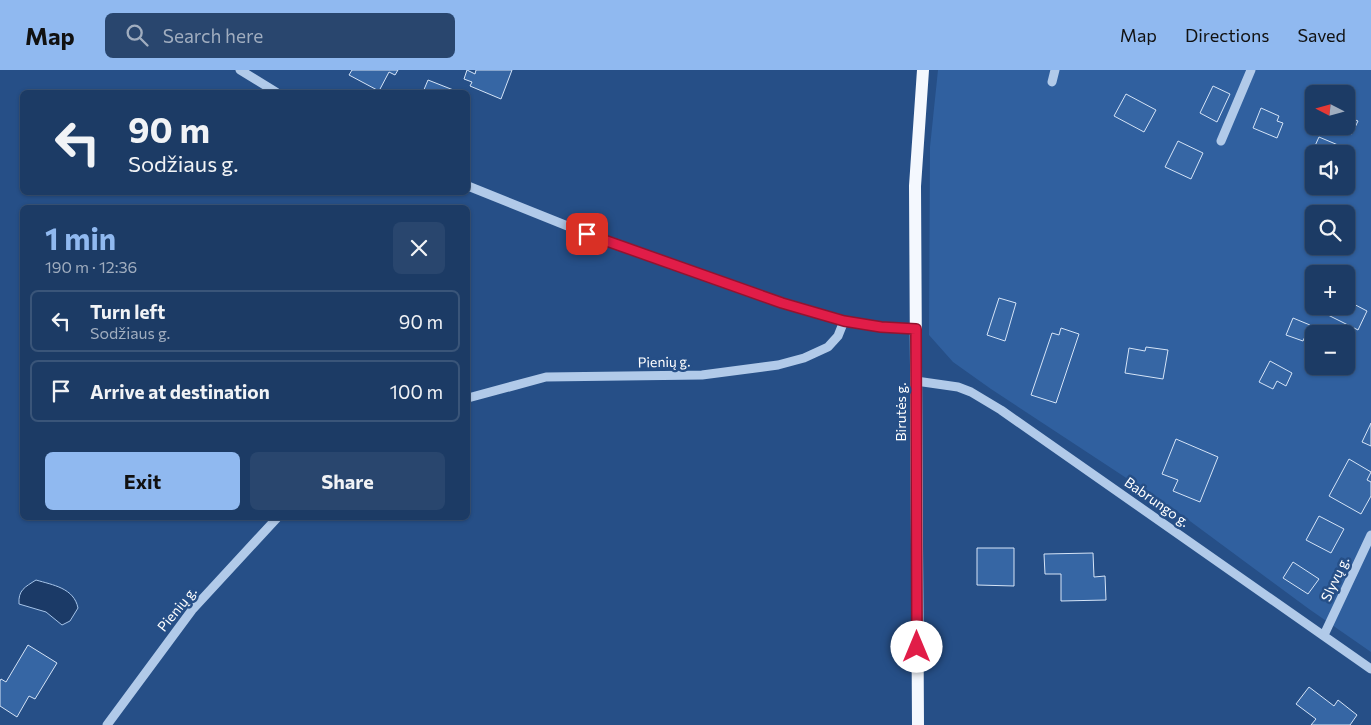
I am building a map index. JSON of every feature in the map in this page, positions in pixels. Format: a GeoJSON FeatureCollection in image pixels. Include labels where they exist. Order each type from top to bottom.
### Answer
{"type":"FeatureCollection","features":[{"type":"Feature","properties":{"kind":"main road","name":"Birutės g."},"geometry":{"type":"LineString","coordinates":[[918,725],[915,186],[923,70]]}},
{"type":"Feature","properties":{"kind":"street"},"geometry":{"type":"LineString","coordinates":[[240,70],[273,90]]}},
{"type":"Feature","properties":{"kind":"street"},"geometry":{"type":"LineString","coordinates":[[1052,82],[1055,70]]}},
{"type":"Feature","properties":{"kind":"street"},"geometry":{"type":"LineString","coordinates":[[1221,141],[1251,70]]}},
{"type":"Feature","properties":{"kind":"street"},"geometry":{"type":"LineString","coordinates":[[470,187],[579,231],[782,303],[844,321],[881,327],[916,329]]}},
{"type":"Feature","properties":{"kind":"street","name":"Pienių g."},"geometry":{"type":"LineString","coordinates":[[470,397],[546,377],[702,375],[778,365],[804,358],[828,347],[838,336],[844,321]]}},
{"type":"Feature","properties":{"kind":"street","name":"Babrungo g."},"geometry":{"type":"LineString","coordinates":[[916,381],[958,387],[971,392],[1001,410],[1371,669]]}},
{"type":"Feature","properties":{"kind":"street","name":"Pienių g."},"geometry":{"type":"LineString","coordinates":[[106,725],[192,610],[275,520]]}},
{"type":"Feature","properties":{"kind":"street","name":"Slyvų g."},"geometry":{"type":"LineString","coordinates":[[1324,635],[1371,535]]}},
{"type":"Feature","properties":{"kind":"shaded area"},"geometry":{"type":"Polygon","coordinates":[[[938,70],[1371,70],[1371,652],[1309,609],[1175,510],[953,362],[929,335],[930,147],[938,70]]]}},
{"type":"Feature","properties":{"kind":"shaded area"},"geometry":{"type":"Polygon","coordinates":[[[36,580],[62,588],[72,596],[78,608],[70,621],[62,625],[46,612],[19,604],[21,592],[36,580]]]}},
{"type":"Feature","properties":{"kind":"building"},"geometry":{"type":"Polygon","coordinates":[[[352,70],[398,70],[395,75],[389,72],[380,90],[349,75],[352,70]]]}},
{"type":"Feature","properties":{"kind":"building"},"geometry":{"type":"Polygon","coordinates":[[[467,70],[475,74],[476,70],[512,70],[501,99],[470,86],[472,82],[464,79],[467,70]]]}},
{"type":"Feature","properties":{"kind":"building"},"geometry":{"type":"Polygon","coordinates":[[[428,80],[453,90],[424,90],[428,80]]]}},
{"type":"Feature","properties":{"kind":"building"},"geometry":{"type":"Polygon","coordinates":[[[1213,86],[1230,94],[1217,122],[1200,113],[1213,86]]]}},
{"type":"Feature","properties":{"kind":"building"},"geometry":{"type":"Polygon","coordinates":[[[1126,94],[1156,110],[1144,132],[1114,116],[1126,94]]]}},
{"type":"Feature","properties":{"kind":"building"},"geometry":{"type":"Polygon","coordinates":[[[1261,108],[1279,116],[1277,121],[1283,123],[1277,138],[1253,128],[1261,108]]]}},
{"type":"Feature","properties":{"kind":"building"},"geometry":{"type":"Polygon","coordinates":[[[1319,137],[1338,145],[1315,145],[1319,137]]]}},
{"type":"Feature","properties":{"kind":"building"},"geometry":{"type":"Polygon","coordinates":[[[1178,141],[1203,153],[1191,179],[1165,167],[1178,141]]]}},
{"type":"Feature","properties":{"kind":"building"},"geometry":{"type":"Polygon","coordinates":[[[999,298],[1016,303],[1005,341],[987,335],[999,298]]]}},
{"type":"Feature","properties":{"kind":"building"},"geometry":{"type":"Polygon","coordinates":[[[1355,305],[1367,311],[1358,330],[1355,328],[1355,325],[1348,325],[1328,315],[1355,315],[1355,305]]]}},
{"type":"Feature","properties":{"kind":"building"},"geometry":{"type":"Polygon","coordinates":[[[1293,318],[1310,325],[1305,325],[1303,341],[1286,335],[1293,318]]]}},
{"type":"Feature","properties":{"kind":"building"},"geometry":{"type":"Polygon","coordinates":[[[1061,328],[1079,334],[1056,403],[1031,395],[1052,333],[1059,335],[1061,328]]]}},
{"type":"Feature","properties":{"kind":"building"},"geometry":{"type":"Polygon","coordinates":[[[1146,347],[1168,350],[1163,379],[1125,373],[1129,348],[1145,351],[1146,347]]]}},
{"type":"Feature","properties":{"kind":"building"},"geometry":{"type":"Polygon","coordinates":[[[1270,361],[1292,373],[1286,386],[1277,381],[1273,389],[1259,382],[1270,361]]]}},
{"type":"Feature","properties":{"kind":"building"},"geometry":{"type":"Polygon","coordinates":[[[1371,423],[1371,446],[1362,442],[1371,423]]]}},
{"type":"Feature","properties":{"kind":"building"},"geometry":{"type":"Polygon","coordinates":[[[1176,439],[1218,457],[1200,502],[1173,491],[1178,480],[1162,474],[1176,439]]]}},
{"type":"Feature","properties":{"kind":"building"},"geometry":{"type":"Polygon","coordinates":[[[1349,459],[1371,472],[1367,480],[1371,482],[1371,496],[1361,514],[1329,496],[1349,459]]]}},
{"type":"Feature","properties":{"kind":"building"},"geometry":{"type":"Polygon","coordinates":[[[1319,516],[1344,529],[1331,553],[1306,540],[1319,516]]]}},
{"type":"Feature","properties":{"kind":"building"},"geometry":{"type":"Polygon","coordinates":[[[977,548],[1014,548],[1014,586],[977,585],[977,548]]]}},
{"type":"Feature","properties":{"kind":"building"},"geometry":{"type":"Polygon","coordinates":[[[1093,553],[1094,577],[1105,576],[1106,600],[1061,601],[1061,574],[1045,574],[1044,554],[1093,553]]]}},
{"type":"Feature","properties":{"kind":"building"},"geometry":{"type":"Polygon","coordinates":[[[1293,562],[1319,579],[1308,594],[1283,578],[1293,562]]]}},
{"type":"Feature","properties":{"kind":"building"},"geometry":{"type":"Polygon","coordinates":[[[28,645],[57,663],[35,699],[29,696],[17,717],[0,706],[0,681],[1,679],[6,682],[28,645]]]}},
{"type":"Feature","properties":{"kind":"building"},"geometry":{"type":"Polygon","coordinates":[[[1309,687],[1334,706],[1338,700],[1357,715],[1350,725],[1311,725],[1316,719],[1296,704],[1309,687]]]}},
{"type":"Feature","properties":{"kind":"route"},"geometry":{"type":"LineString","coordinates":[[587,234],[782,303],[844,321],[881,327],[916,329],[917,647]]}}]}
